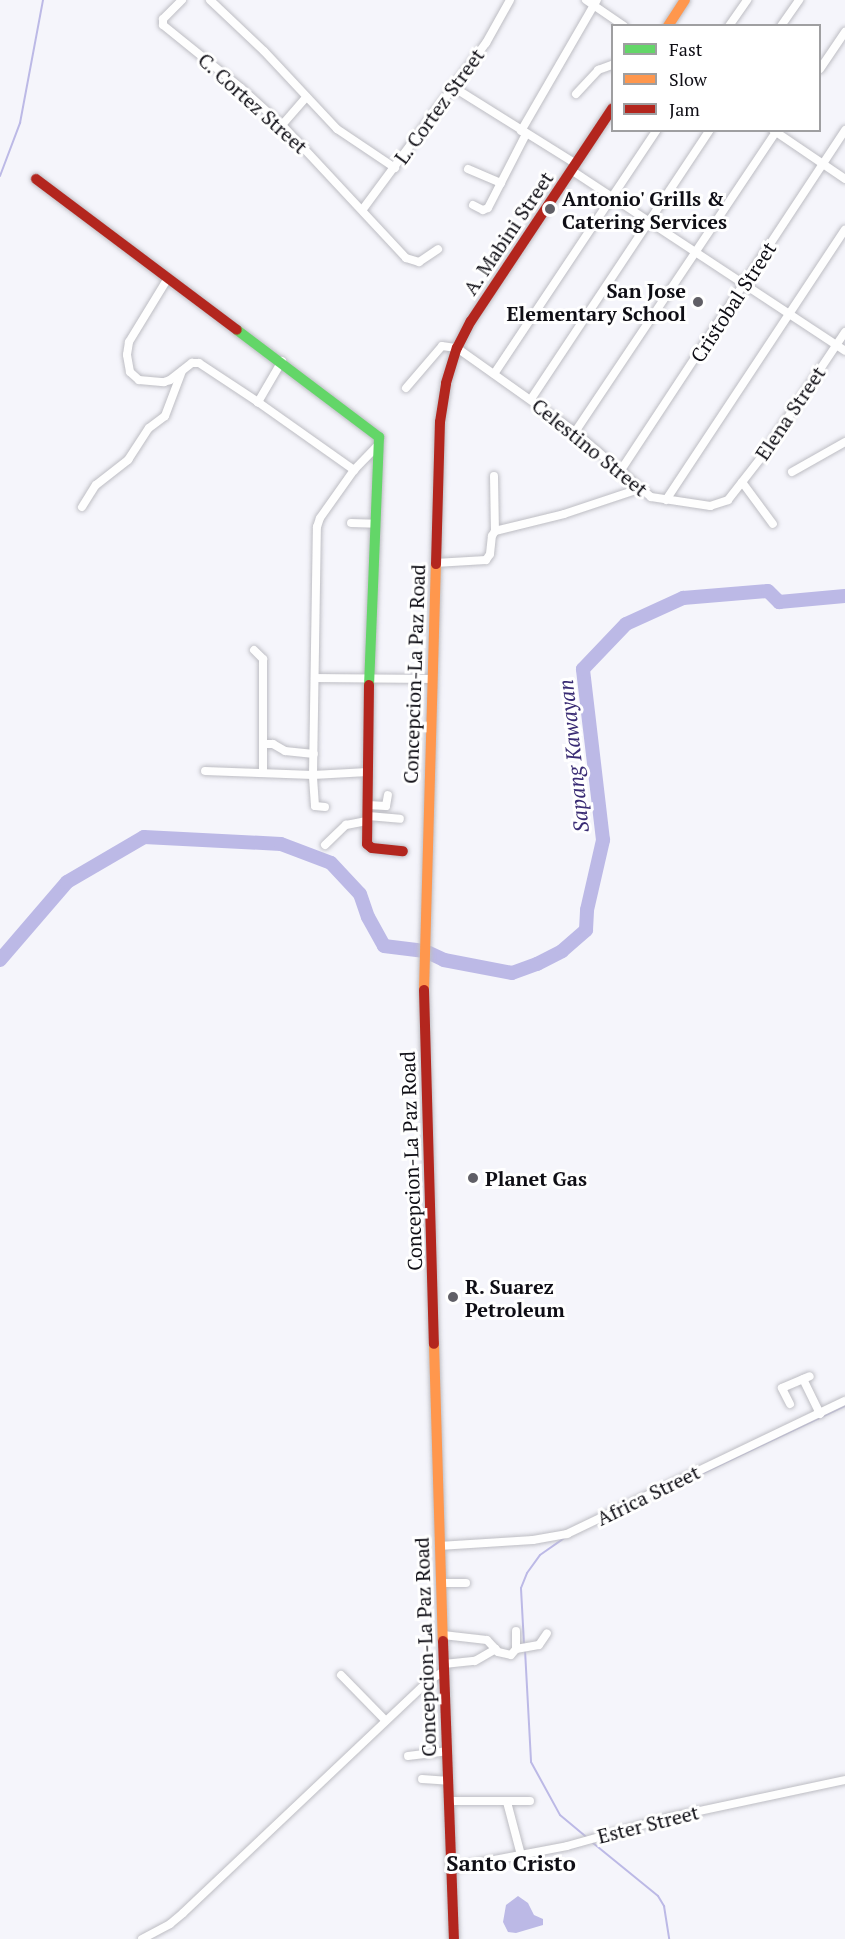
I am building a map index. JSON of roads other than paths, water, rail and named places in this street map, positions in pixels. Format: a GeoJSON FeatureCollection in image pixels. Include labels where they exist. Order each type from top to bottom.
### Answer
{"type":"FeatureCollection","features":[{"type":"Feature","properties":{"kind":"main road"},"geometry":{"type":"LineString","coordinates":[[669,24],[685,0]]}},
{"type":"Feature","properties":{"kind":"main road","name":"A. Mabini Street"},"geometry":{"type":"LineString","coordinates":[[446,383],[457,348],[471,321],[611,111]]}},
{"type":"Feature","properties":{"kind":"main road"},"geometry":{"type":"LineString","coordinates":[[36,179],[378,435],[369,678],[369,847],[403,851]]}},
{"type":"Feature","properties":{"kind":"main road","name":"Concepcion-La Paz Road"},"geometry":{"type":"LineString","coordinates":[[446,383],[440,422],[424,970],[440,1546],[454,1939]]}},
{"type":"Feature","properties":{"kind":"street","name":"C. Cortez Street"},"geometry":{"type":"LineString","coordinates":[[182,0],[164,19],[163,25],[242,88],[282,125],[413,262],[419,262],[438,249]]}},
{"type":"Feature","properties":{"kind":"street"},"geometry":{"type":"LineString","coordinates":[[210,0],[264,51],[337,129],[395,168]]}},
{"type":"Feature","properties":{"kind":"street","name":"L. Cortez Street"},"geometry":{"type":"LineString","coordinates":[[363,209],[486,43],[510,0]]}},
{"type":"Feature","properties":{"kind":"street"},"geometry":{"type":"LineString","coordinates":[[586,0],[596,3],[622,24]]}},
{"type":"Feature","properties":{"kind":"street"},"geometry":{"type":"LineString","coordinates":[[730,24],[747,0]]}},
{"type":"Feature","properties":{"kind":"street"},"geometry":{"type":"LineString","coordinates":[[782,24],[799,0]]}},
{"type":"Feature","properties":{"kind":"street"},"geometry":{"type":"LineString","coordinates":[[473,205],[486,210],[501,183],[523,133],[596,3]]}},
{"type":"Feature","properties":{"kind":"street"},"geometry":{"type":"LineString","coordinates":[[821,66],[845,32]]}},
{"type":"Feature","properties":{"kind":"street"},"geometry":{"type":"LineString","coordinates":[[576,94],[598,70],[611,65]]}},
{"type":"Feature","properties":{"kind":"street"},"geometry":{"type":"LineString","coordinates":[[453,87],[574,167],[744,286],[845,351]]}},
{"type":"Feature","properties":{"kind":"street"},"geometry":{"type":"LineString","coordinates":[[282,125],[306,97]]}},
{"type":"Feature","properties":{"kind":"street","name":"Cristobal Street"},"geometry":{"type":"LineString","coordinates":[[619,472],[845,130]]}},
{"type":"Feature","properties":{"kind":"street"},"geometry":{"type":"LineString","coordinates":[[494,374],[656,132]]}},
{"type":"Feature","properties":{"kind":"street"},"geometry":{"type":"LineString","coordinates":[[531,399],[651,222],[709,132]]}},
{"type":"Feature","properties":{"kind":"street"},"geometry":{"type":"LineString","coordinates":[[575,432],[697,253],[774,132]]}},
{"type":"Feature","properties":{"kind":"street"},"geometry":{"type":"LineString","coordinates":[[776,132],[845,179]]}},
{"type":"Feature","properties":{"kind":"street"},"geometry":{"type":"LineString","coordinates":[[468,169],[501,183]]}},
{"type":"Feature","properties":{"kind":"street"},"geometry":{"type":"LineString","coordinates":[[666,500],[845,230]]}},
{"type":"Feature","properties":{"kind":"street"},"geometry":{"type":"LineString","coordinates":[[168,278],[129,342],[127,355],[130,372],[139,380],[164,382],[192,363],[199,363],[354,470]]}},
{"type":"Feature","properties":{"kind":"street","name":"Elena Street"},"geometry":{"type":"LineString","coordinates":[[734,492],[845,332]]}},
{"type":"Feature","properties":{"kind":"street"},"geometry":{"type":"LineString","coordinates":[[406,388],[442,346],[457,348]]}},
{"type":"Feature","properties":{"kind":"street","name":"Celestino Street"},"geometry":{"type":"LineString","coordinates":[[457,348],[575,432],[651,497],[710,506],[728,500],[734,492]]}},
{"type":"Feature","properties":{"kind":"street"},"geometry":{"type":"LineString","coordinates":[[258,402],[282,361]]}},
{"type":"Feature","properties":{"kind":"street"},"geometry":{"type":"LineString","coordinates":[[82,507],[96,485],[128,460],[149,428],[165,416],[182,371]]}},
{"type":"Feature","properties":{"kind":"street"},"geometry":{"type":"LineString","coordinates":[[792,472],[845,442]]}},
{"type":"Feature","properties":{"kind":"street"},"geometry":{"type":"LineString","coordinates":[[325,807],[315,806],[313,775],[317,527],[320,518],[354,470],[379,444]]}},
{"type":"Feature","properties":{"kind":"street"},"geometry":{"type":"LineString","coordinates":[[435,563],[486,560],[490,554],[492,536],[495,531],[494,476]]}},
{"type":"Feature","properties":{"kind":"street"},"geometry":{"type":"LineString","coordinates":[[742,482],[773,524]]}},
{"type":"Feature","properties":{"kind":"street"},"geometry":{"type":"LineString","coordinates":[[495,531],[564,514],[639,489]]}},
{"type":"Feature","properties":{"kind":"street"},"geometry":{"type":"LineString","coordinates":[[351,523],[376,524]]}},
{"type":"Feature","properties":{"kind":"street"},"geometry":{"type":"LineString","coordinates":[[254,650],[263,659],[263,773]]}},
{"type":"Feature","properties":{"kind":"street"},"geometry":{"type":"LineString","coordinates":[[315,678],[431,679]]}},
{"type":"Feature","properties":{"kind":"street"},"geometry":{"type":"LineString","coordinates":[[263,744],[273,744],[285,751],[314,753]]}},
{"type":"Feature","properties":{"kind":"street"},"geometry":{"type":"LineString","coordinates":[[205,771],[313,775],[368,772]]}},
{"type":"Feature","properties":{"kind":"street"},"geometry":{"type":"LineString","coordinates":[[325,845],[346,825],[386,806],[388,795]]}},
{"type":"Feature","properties":{"kind":"street"},"geometry":{"type":"LineString","coordinates":[[368,814],[400,819]]}},
{"type":"Feature","properties":{"kind":"street"},"geometry":{"type":"LineString","coordinates":[[790,1404],[782,1388],[807,1378],[820,1414]]}},
{"type":"Feature","properties":{"kind":"street","name":"Africa Street"},"geometry":{"type":"LineString","coordinates":[[440,1546],[533,1540],[567,1534],[845,1401]]}},
{"type":"Feature","properties":{"kind":"street"},"geometry":{"type":"LineString","coordinates":[[442,1583],[466,1583]]}},
{"type":"Feature","properties":{"kind":"street"},"geometry":{"type":"LineString","coordinates":[[516,1631],[522,1649]]}},
{"type":"Feature","properties":{"kind":"street"},"geometry":{"type":"LineString","coordinates":[[443,1635],[487,1640],[495,1649],[511,1655],[522,1649],[539,1645],[547,1633]]}},
{"type":"Feature","properties":{"kind":"street"},"geometry":{"type":"LineString","coordinates":[[142,1939],[170,1924],[183,1913],[444,1668],[475,1661],[495,1649]]}},
{"type":"Feature","properties":{"kind":"street"},"geometry":{"type":"LineString","coordinates":[[341,1675],[386,1721]]}},
{"type":"Feature","properties":{"kind":"street"},"geometry":{"type":"LineString","coordinates":[[408,1756],[447,1751]]}},
{"type":"Feature","properties":{"kind":"street"},"geometry":{"type":"LineString","coordinates":[[422,1779],[449,1781]]}},
{"type":"Feature","properties":{"kind":"street","name":"Ester Street"},"geometry":{"type":"LineString","coordinates":[[452,1868],[521,1855],[671,1817],[845,1780]]}},
{"type":"Feature","properties":{"kind":"street"},"geometry":{"type":"LineString","coordinates":[[450,1801],[530,1801]]}},
{"type":"Feature","properties":{"kind":"street"},"geometry":{"type":"LineString","coordinates":[[507,1802],[521,1855]]}},
{"type":"Feature","properties":{"kind":"water"},"geometry":{"type":"Polygon","coordinates":[[[518,1896],[528,1903],[534,1915],[543,1919],[543,1925],[516,1933],[508,1932],[503,1922],[506,1905],[518,1896]]]}},
{"type":"Feature","properties":{"kind":"waterway"},"geometry":{"type":"LineString","coordinates":[[0,176],[20,123],[43,0]]}},
{"type":"Feature","properties":{"kind":"waterway","name":"Sapang Kawayan"},"geometry":{"type":"LineString","coordinates":[[0,960],[67,882],[144,837],[281,844],[331,863],[360,894],[368,917],[384,946],[425,951],[444,960],[512,973],[537,964],[562,951],[586,930],[587,910],[603,840],[583,669],[626,624],[683,598],[768,591],[779,602],[845,596]]}},
{"type":"Feature","properties":{"kind":"waterway"},"geometry":{"type":"LineString","coordinates":[[615,1515],[845,1406]]}},
{"type":"Feature","properties":{"kind":"waterway"},"geometry":{"type":"LineString","coordinates":[[524,1644],[521,1588],[527,1573],[540,1555],[564,1538]]}},
{"type":"Feature","properties":{"kind":"waterway"},"geometry":{"type":"LineString","coordinates":[[525,1650],[531,1762],[560,1815],[586,1837]]}},
{"type":"Feature","properties":{"kind":"waterway"},"geometry":{"type":"LineString","coordinates":[[593,1843],[658,1896],[664,1906],[669,1939]]}},
{"type":"Feature","properties":{"kind":"place","name":"Antonio' Grills & Catering Services"},"geometry":{"type":"Point","coordinates":[550,209]}},
{"type":"Feature","properties":{"kind":"place","name":"San Jose Elementary School"},"geometry":{"type":"Point","coordinates":[698,302]}},
{"type":"Feature","properties":{"kind":"place","name":"Planet Gas"},"geometry":{"type":"Point","coordinates":[473,1178]}},
{"type":"Feature","properties":{"kind":"place","name":"R. Suarez Petroleum"},"geometry":{"type":"Point","coordinates":[453,1297]}},
{"type":"Feature","properties":{"kind":"district","name":"Santo Cristo"},"geometry":{"type":"Point","coordinates":[511,1863]}}]}
